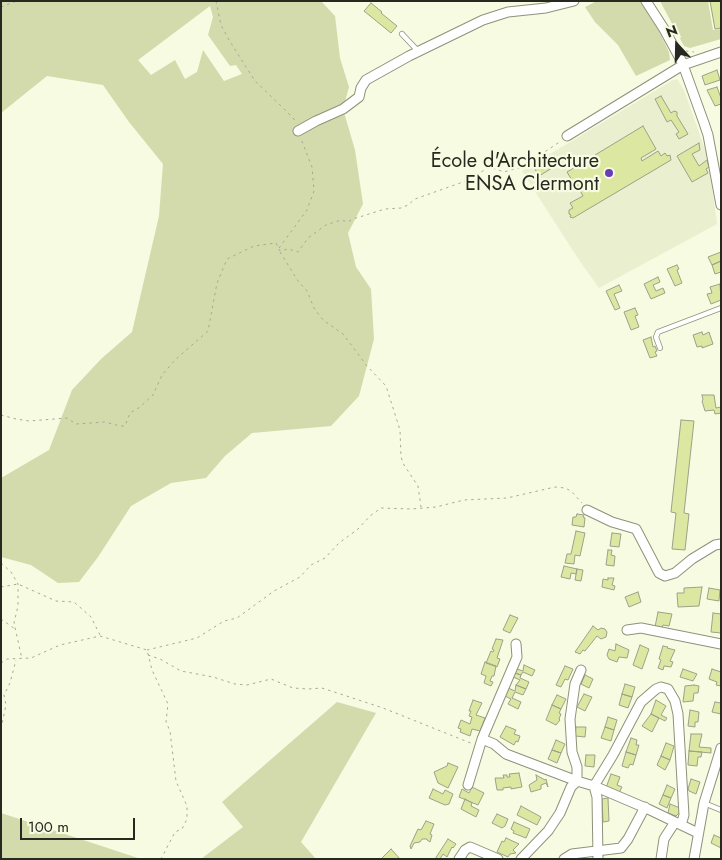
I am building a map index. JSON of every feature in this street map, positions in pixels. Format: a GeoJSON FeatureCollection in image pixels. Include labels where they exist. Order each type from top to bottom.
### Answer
{"type":"FeatureCollection","features":[{"type":"Feature","properties":{"kind":"street"},"geometry":{"type":"LineString","coordinates":[[298,131],[343,109],[359,97],[361,88],[366,80],[419,51],[483,20],[508,12],[546,8],[574,1]]}},
{"type":"Feature","properties":{"kind":"street"},"geometry":{"type":"LineString","coordinates":[[646,1],[664,28],[683,65],[708,135],[718,171],[721,205]]}},
{"type":"Feature","properties":{"kind":"street"},"geometry":{"type":"LineString","coordinates":[[567,136],[683,65],[721,52]]}},
{"type":"Feature","properties":{"kind":"street"},"geometry":{"type":"LineString","coordinates":[[587,510],[612,522],[636,530],[659,573],[665,576],[675,573],[692,559],[715,545],[721,544]]}},
{"type":"Feature","properties":{"kind":"street"},"geometry":{"type":"LineString","coordinates":[[628,630],[641,628],[721,644]]}},
{"type":"Feature","properties":{"kind":"street"},"geometry":{"type":"LineString","coordinates":[[468,785],[481,743],[517,657],[516,644]]}},
{"type":"Feature","properties":{"kind":"street"},"geometry":{"type":"LineString","coordinates":[[521,859],[548,831],[560,814],[571,788],[577,782],[572,752],[570,719],[575,684],[581,670]]}},
{"type":"Feature","properties":{"kind":"street"},"geometry":{"type":"LineString","coordinates":[[598,854],[597,797],[594,786],[642,702],[656,689],[661,687],[668,689],[675,701],[684,814],[678,824],[664,839],[661,859]]}},
{"type":"Feature","properties":{"kind":"street"},"geometry":{"type":"LineString","coordinates":[[481,743],[494,744],[506,754],[577,782],[594,786],[645,807],[698,833]]}},
{"type":"Feature","properties":{"kind":"street"},"geometry":{"type":"LineString","coordinates":[[694,859],[704,803],[721,748]]}},
{"type":"Feature","properties":{"kind":"street"},"geometry":{"type":"LineString","coordinates":[[564,859],[572,854],[598,854],[624,845],[645,807]]}},
{"type":"Feature","properties":{"kind":"street"},"geometry":{"type":"LineString","coordinates":[[459,859],[464,850],[470,847],[496,858]]}},
{"type":"Feature","properties":{"kind":"lane"},"geometry":{"type":"LineString","coordinates":[[402,34],[419,51]]}},
{"type":"Feature","properties":{"kind":"lane"},"geometry":{"type":"LineString","coordinates":[[660,348],[656,337],[658,332],[721,308]]}},
{"type":"Feature","properties":{"kind":"lane"},"geometry":{"type":"LineString","coordinates":[[704,803],[721,810]]}},
{"type":"Feature","properties":{"kind":"path"},"geometry":{"type":"LineString","coordinates":[[1,7],[18,1]]}},
{"type":"Feature","properties":{"kind":"path"},"geometry":{"type":"LineString","coordinates":[[216,1],[221,25],[255,81],[294,119],[312,167],[314,191],[307,210],[279,248],[280,251]]}},
{"type":"Feature","properties":{"kind":"path"},"geometry":{"type":"LineString","coordinates":[[686,51],[690,53],[696,51]]}},
{"type":"Feature","properties":{"kind":"path"},"geometry":{"type":"LineString","coordinates":[[280,251],[288,249],[298,252],[308,238],[326,225],[340,220],[348,222],[385,209],[401,208],[415,199],[463,182],[490,167],[504,172],[522,167],[567,136]]}},
{"type":"Feature","properties":{"kind":"path"},"geometry":{"type":"LineString","coordinates":[[1,415],[16,420],[29,421],[67,418],[76,424],[105,422],[125,426],[130,413],[153,395],[162,375],[176,358],[208,332],[217,283],[226,259],[254,246],[276,244],[323,320],[343,334],[367,366],[386,386],[400,430],[401,457],[418,486],[421,507]]}},
{"type":"Feature","properties":{"kind":"path"},"geometry":{"type":"LineString","coordinates":[[1,663],[7,659],[22,659],[38,655],[60,645],[100,636],[147,650],[198,638],[224,621],[237,618],[274,591],[300,577],[311,564],[325,558],[339,543],[358,530],[370,516],[381,508],[411,509],[436,507],[464,500],[508,498],[555,487],[571,491],[587,510]]}},
{"type":"Feature","properties":{"kind":"path"},"geometry":{"type":"LineString","coordinates":[[1,563],[11,572],[18,584],[18,606],[14,623],[22,659]]}},
{"type":"Feature","properties":{"kind":"path"},"geometry":{"type":"LineString","coordinates":[[1,587],[18,584],[56,601],[74,602],[91,617],[100,636]]}},
{"type":"Feature","properties":{"kind":"path"},"geometry":{"type":"LineString","coordinates":[[1,619],[15,629]]}},
{"type":"Feature","properties":{"kind":"path"},"geometry":{"type":"LineString","coordinates":[[147,650],[155,677],[168,704],[166,722],[170,731],[176,781],[188,806],[187,819],[182,829],[175,832],[161,859]]}},
{"type":"Feature","properties":{"kind":"path"},"geometry":{"type":"LineString","coordinates":[[147,655],[160,659],[181,671],[235,684],[247,685],[271,679],[293,688],[308,690],[322,688],[384,708],[443,733],[481,743]]}},
{"type":"Feature","properties":{"kind":"path"},"geometry":{"type":"LineString","coordinates":[[1,730],[6,705],[4,695],[10,683],[16,659]]}},
{"type":"Feature","properties":{"kind":"shaded area"},"geometry":{"type":"Polygon","coordinates":[[[1,1],[321,1],[335,16],[340,58],[349,87],[343,109],[355,150],[363,204],[348,233],[356,267],[371,289],[374,339],[359,396],[331,426],[252,433],[225,456],[206,478],[171,483],[131,506],[98,557],[79,582],[58,583],[31,565],[1,557],[1,478],[49,450],[72,390],[101,359],[132,332],[159,216],[163,164],[129,122],[103,85],[47,76],[1,113],[1,1]],[[210,6],[138,60],[151,75],[175,60],[185,79],[197,72],[203,50],[224,81],[242,74],[236,65],[230,66],[208,35],[213,17],[210,6]]]}},
{"type":"Feature","properties":{"kind":"shaded area"},"geometry":{"type":"Polygon","coordinates":[[[597,1],[640,1],[658,29],[669,52],[670,60],[636,76],[618,45],[595,22],[585,7],[597,1]]]}},
{"type":"Feature","properties":{"kind":"shaded area"},"geometry":{"type":"Polygon","coordinates":[[[660,1],[708,1],[713,30],[721,29],[721,39],[690,48],[684,46],[660,1]]]}},
{"type":"Feature","properties":{"kind":"shaded area"},"geometry":{"type":"Polygon","coordinates":[[[677,79],[684,90],[708,158],[717,224],[599,288],[522,171],[677,79]]]}},
{"type":"Feature","properties":{"kind":"shaded area"},"geometry":{"type":"Polygon","coordinates":[[[337,702],[376,713],[301,842],[316,859],[201,859],[243,827],[222,802],[337,702]]]}},
{"type":"Feature","properties":{"kind":"shaded area"},"geometry":{"type":"Polygon","coordinates":[[[1,813],[141,859],[1,859],[1,813]]]}},
{"type":"Feature","properties":{"kind":"building"},"geometry":{"type":"Polygon","coordinates":[[[710,1],[721,1],[721,28],[715,29],[710,1]]]}},
{"type":"Feature","properties":{"kind":"building"},"geometry":{"type":"Polygon","coordinates":[[[371,3],[397,26],[391,33],[364,11],[371,3]]]}},
{"type":"Feature","properties":{"kind":"building"},"geometry":{"type":"Polygon","coordinates":[[[717,70],[720,80],[705,85],[702,76],[717,70]]]}},
{"type":"Feature","properties":{"kind":"building"},"geometry":{"type":"Polygon","coordinates":[[[717,87],[721,104],[715,106],[707,90],[717,87]]]}},
{"type":"Feature","properties":{"kind":"building"},"geometry":{"type":"Polygon","coordinates":[[[661,96],[671,113],[677,112],[677,116],[688,134],[679,139],[676,134],[679,132],[671,120],[667,122],[655,99],[661,96]]]}},
{"type":"Feature","properties":{"kind":"building","name":"École d'Architecture ENSA Clermont"},"geometry":{"type":"Polygon","coordinates":[[[643,126],[656,149],[641,158],[642,161],[658,151],[661,156],[665,153],[667,156],[670,155],[671,160],[573,218],[570,217],[569,210],[573,208],[570,203],[583,196],[575,181],[573,182],[567,172],[643,126]]]}},
{"type":"Feature","properties":{"kind":"building"},"geometry":{"type":"Polygon","coordinates":[[[699,143],[700,150],[692,154],[699,166],[707,160],[709,167],[706,169],[708,173],[692,182],[677,156],[699,143]]]}},
{"type":"Feature","properties":{"kind":"building"},"geometry":{"type":"Polygon","coordinates":[[[539,162],[542,167],[548,163],[552,168],[539,176],[533,166],[539,162]]]}},
{"type":"Feature","properties":{"kind":"building"},"geometry":{"type":"Polygon","coordinates":[[[721,252],[721,261],[712,265],[708,257],[721,252]]]}},
{"type":"Feature","properties":{"kind":"building"},"geometry":{"type":"Polygon","coordinates":[[[721,261],[721,272],[715,274],[712,265],[721,261]]]}},
{"type":"Feature","properties":{"kind":"building"},"geometry":{"type":"Polygon","coordinates":[[[677,265],[682,283],[675,286],[667,269],[677,265]]]}},
{"type":"Feature","properties":{"kind":"building"},"geometry":{"type":"Polygon","coordinates":[[[658,277],[660,282],[653,285],[656,291],[663,288],[665,293],[651,299],[644,284],[658,277]]]}},
{"type":"Feature","properties":{"kind":"building"},"geometry":{"type":"Polygon","coordinates":[[[720,284],[721,300],[711,304],[707,294],[712,293],[710,287],[720,284]]]}},
{"type":"Feature","properties":{"kind":"building"},"geometry":{"type":"Polygon","coordinates":[[[619,285],[622,291],[614,294],[620,308],[615,310],[606,291],[619,285]]]}},
{"type":"Feature","properties":{"kind":"building"},"geometry":{"type":"Polygon","coordinates":[[[635,308],[638,315],[635,316],[639,327],[631,330],[624,312],[635,308]]]}},
{"type":"Feature","properties":{"kind":"building"},"geometry":{"type":"Polygon","coordinates":[[[702,332],[703,335],[709,332],[713,344],[702,348],[702,346],[697,347],[693,335],[702,332]]]}},
{"type":"Feature","properties":{"kind":"building"},"geometry":{"type":"Polygon","coordinates":[[[651,337],[653,347],[655,346],[657,351],[655,352],[657,356],[650,358],[643,340],[651,337]]]}},
{"type":"Feature","properties":{"kind":"building"},"geometry":{"type":"Polygon","coordinates":[[[702,395],[714,395],[716,408],[721,407],[721,413],[715,414],[714,410],[705,411],[702,395]]]}},
{"type":"Feature","properties":{"kind":"building"},"geometry":{"type":"Polygon","coordinates":[[[681,420],[694,421],[684,513],[689,514],[685,550],[672,549],[676,513],[671,512],[681,420]]]}},
{"type":"Feature","properties":{"kind":"building"},"geometry":{"type":"Polygon","coordinates":[[[577,514],[584,515],[584,527],[572,525],[573,517],[576,517],[577,514]]]}},
{"type":"Feature","properties":{"kind":"building"},"geometry":{"type":"Polygon","coordinates":[[[576,531],[585,533],[580,556],[575,555],[574,564],[565,563],[567,554],[571,554],[576,531]]]}},
{"type":"Feature","properties":{"kind":"building"},"geometry":{"type":"Polygon","coordinates":[[[612,533],[621,534],[619,547],[610,546],[612,533]]]}},
{"type":"Feature","properties":{"kind":"building"},"geometry":{"type":"Polygon","coordinates":[[[608,550],[612,550],[611,555],[615,556],[614,566],[606,565],[608,550]]]}},
{"type":"Feature","properties":{"kind":"building"},"geometry":{"type":"Polygon","coordinates":[[[564,566],[577,569],[576,574],[571,573],[570,579],[561,577],[564,566]]]}},
{"type":"Feature","properties":{"kind":"building"},"geometry":{"type":"Polygon","coordinates":[[[577,569],[583,570],[581,581],[575,580],[577,569]]]}},
{"type":"Feature","properties":{"kind":"building"},"geometry":{"type":"Polygon","coordinates":[[[608,578],[614,578],[612,585],[615,586],[614,590],[602,587],[603,579],[608,580],[608,578]]]}},
{"type":"Feature","properties":{"kind":"building"},"geometry":{"type":"Polygon","coordinates":[[[702,587],[699,606],[678,607],[677,593],[684,593],[684,588],[702,587]]]}},
{"type":"Feature","properties":{"kind":"building"},"geometry":{"type":"Polygon","coordinates":[[[709,588],[720,590],[719,601],[707,599],[709,588]]]}},
{"type":"Feature","properties":{"kind":"building"},"geometry":{"type":"Polygon","coordinates":[[[638,592],[641,602],[629,607],[625,597],[638,592]]]}},
{"type":"Feature","properties":{"kind":"building"},"geometry":{"type":"Polygon","coordinates":[[[658,612],[672,614],[669,626],[655,627],[658,612]]]}},
{"type":"Feature","properties":{"kind":"building"},"geometry":{"type":"Polygon","coordinates":[[[713,613],[721,614],[721,633],[711,632],[713,613]]]}},
{"type":"Feature","properties":{"kind":"building"},"geometry":{"type":"Polygon","coordinates":[[[510,615],[518,618],[510,633],[503,630],[510,615]]]}},
{"type":"Feature","properties":{"kind":"building"},"geometry":{"type":"Polygon","coordinates":[[[593,626],[598,630],[601,628],[605,629],[607,632],[606,637],[601,639],[597,636],[585,651],[583,650],[580,654],[575,652],[593,626]]]}},
{"type":"Feature","properties":{"kind":"building"},"geometry":{"type":"Polygon","coordinates":[[[496,639],[503,640],[497,658],[500,659],[497,667],[486,663],[491,651],[493,652],[494,650],[492,649],[496,639]]]}},
{"type":"Feature","properties":{"kind":"building"},"geometry":{"type":"Polygon","coordinates":[[[616,644],[629,650],[627,658],[619,657],[617,662],[609,659],[607,655],[609,649],[615,651],[616,644]]]}},
{"type":"Feature","properties":{"kind":"building"},"geometry":{"type":"Polygon","coordinates":[[[640,645],[649,649],[642,669],[633,665],[640,645]]]}},
{"type":"Feature","properties":{"kind":"building"},"geometry":{"type":"Polygon","coordinates":[[[663,646],[675,650],[670,661],[673,662],[671,667],[664,666],[663,670],[658,668],[663,646]]]}},
{"type":"Feature","properties":{"kind":"building"},"geometry":{"type":"Polygon","coordinates":[[[485,662],[496,666],[494,676],[492,676],[490,681],[493,682],[491,686],[484,683],[486,676],[481,674],[485,662]]]}},
{"type":"Feature","properties":{"kind":"building"},"geometry":{"type":"Polygon","coordinates":[[[524,665],[535,670],[532,676],[523,672],[521,675],[515,673],[517,669],[523,671],[524,665]]]}},
{"type":"Feature","properties":{"kind":"building"},"geometry":{"type":"Polygon","coordinates":[[[565,666],[573,669],[568,680],[565,679],[561,687],[556,685],[565,666]]]}},
{"type":"Feature","properties":{"kind":"building"},"geometry":{"type":"Polygon","coordinates":[[[683,669],[697,674],[693,681],[680,677],[683,669]]]}},
{"type":"Feature","properties":{"kind":"building"},"geometry":{"type":"Polygon","coordinates":[[[712,669],[721,672],[721,686],[716,685],[717,682],[709,679],[712,669]]]}},
{"type":"Feature","properties":{"kind":"building"},"geometry":{"type":"Polygon","coordinates":[[[515,673],[521,675],[520,678],[529,682],[526,689],[516,685],[520,680],[513,677],[515,673]]]}},
{"type":"Feature","properties":{"kind":"building"},"geometry":{"type":"Polygon","coordinates":[[[585,675],[593,679],[589,688],[581,684],[585,675]]]}},
{"type":"Feature","properties":{"kind":"building"},"geometry":{"type":"Polygon","coordinates":[[[625,684],[635,687],[632,697],[622,694],[625,684]]]}},
{"type":"Feature","properties":{"kind":"building"},"geometry":{"type":"Polygon","coordinates":[[[516,685],[526,689],[523,695],[515,692],[512,698],[521,702],[518,709],[508,704],[511,699],[505,696],[508,688],[515,691],[516,685]]]}},
{"type":"Feature","properties":{"kind":"building"},"geometry":{"type":"Polygon","coordinates":[[[685,686],[699,686],[698,693],[694,693],[693,701],[683,702],[685,686]]]}},
{"type":"Feature","properties":{"kind":"building"},"geometry":{"type":"Polygon","coordinates":[[[584,694],[592,697],[585,711],[577,707],[584,694]]]}},
{"type":"Feature","properties":{"kind":"building"},"geometry":{"type":"Polygon","coordinates":[[[622,694],[632,697],[628,708],[619,705],[622,694]]]}},
{"type":"Feature","properties":{"kind":"building"},"geometry":{"type":"Polygon","coordinates":[[[557,695],[566,699],[561,709],[552,705],[557,695]]]}},
{"type":"Feature","properties":{"kind":"building"},"geometry":{"type":"Polygon","coordinates":[[[473,700],[482,703],[476,715],[485,718],[480,731],[472,729],[470,736],[460,732],[461,729],[458,728],[461,720],[470,724],[472,717],[469,716],[471,711],[469,711],[473,700]]]}},
{"type":"Feature","properties":{"kind":"building"},"geometry":{"type":"Polygon","coordinates":[[[656,700],[666,706],[661,715],[667,718],[665,721],[651,714],[656,700]]]}},
{"type":"Feature","properties":{"kind":"building"},"geometry":{"type":"Polygon","coordinates":[[[715,702],[721,703],[721,714],[712,712],[715,702]]]}},
{"type":"Feature","properties":{"kind":"building"},"geometry":{"type":"Polygon","coordinates":[[[552,705],[561,709],[559,713],[561,714],[560,720],[556,725],[546,720],[552,705]]]}},
{"type":"Feature","properties":{"kind":"building"},"geometry":{"type":"Polygon","coordinates":[[[690,710],[699,712],[698,722],[695,722],[695,727],[688,726],[690,710]]]}},
{"type":"Feature","properties":{"kind":"building"},"geometry":{"type":"Polygon","coordinates":[[[651,714],[659,718],[652,732],[642,726],[651,714]]]}},
{"type":"Feature","properties":{"kind":"building"},"geometry":{"type":"Polygon","coordinates":[[[608,717],[617,720],[614,730],[605,727],[608,717]]]}},
{"type":"Feature","properties":{"kind":"building"},"geometry":{"type":"Polygon","coordinates":[[[506,726],[516,730],[514,734],[520,736],[518,742],[516,741],[514,745],[500,737],[506,726]]]}},
{"type":"Feature","properties":{"kind":"building"},"geometry":{"type":"Polygon","coordinates":[[[576,727],[586,727],[585,737],[575,736],[576,727]]]}},
{"type":"Feature","properties":{"kind":"building"},"geometry":{"type":"Polygon","coordinates":[[[605,727],[614,730],[611,741],[601,738],[605,727]]]}},
{"type":"Feature","properties":{"kind":"building"},"geometry":{"type":"Polygon","coordinates":[[[691,734],[702,734],[699,747],[711,748],[711,753],[689,751],[691,734]]]}},
{"type":"Feature","properties":{"kind":"building"},"geometry":{"type":"Polygon","coordinates":[[[631,738],[637,740],[636,745],[639,745],[636,755],[626,752],[631,738]]]}},
{"type":"Feature","properties":{"kind":"building"},"geometry":{"type":"Polygon","coordinates":[[[556,740],[565,744],[561,753],[552,750],[556,740]]]}},
{"type":"Feature","properties":{"kind":"building"},"geometry":{"type":"Polygon","coordinates":[[[666,743],[674,746],[670,760],[661,756],[666,743]]]}},
{"type":"Feature","properties":{"kind":"building"},"geometry":{"type":"Polygon","coordinates":[[[552,750],[561,753],[557,763],[548,759],[552,750]]]}},
{"type":"Feature","properties":{"kind":"building"},"geometry":{"type":"Polygon","coordinates":[[[689,751],[702,752],[701,757],[698,757],[697,766],[688,765],[689,751]]]}},
{"type":"Feature","properties":{"kind":"building"},"geometry":{"type":"Polygon","coordinates":[[[626,752],[636,755],[633,765],[630,764],[628,768],[622,766],[626,752]]]}},
{"type":"Feature","properties":{"kind":"building"},"geometry":{"type":"Polygon","coordinates":[[[586,755],[595,755],[594,767],[585,766],[586,755]]]}},
{"type":"Feature","properties":{"kind":"building"},"geometry":{"type":"Polygon","coordinates":[[[661,756],[670,760],[665,770],[657,765],[661,756]]]}},
{"type":"Feature","properties":{"kind":"building"},"geometry":{"type":"Polygon","coordinates":[[[448,763],[458,767],[448,788],[438,783],[434,772],[447,766],[448,763]]]}},
{"type":"Feature","properties":{"kind":"building"},"geometry":{"type":"Polygon","coordinates":[[[519,773],[522,787],[497,790],[495,778],[504,778],[503,775],[510,777],[509,774],[519,773]]]}},
{"type":"Feature","properties":{"kind":"building"},"geometry":{"type":"Polygon","coordinates":[[[611,774],[620,777],[617,785],[622,787],[619,793],[606,788],[611,774]]]}},
{"type":"Feature","properties":{"kind":"building"},"geometry":{"type":"Polygon","coordinates":[[[536,775],[546,779],[548,787],[546,783],[541,785],[541,789],[531,792],[529,785],[537,780],[536,775]]]}},
{"type":"Feature","properties":{"kind":"building"},"geometry":{"type":"Polygon","coordinates":[[[691,779],[700,782],[696,794],[688,789],[691,779]]]}},
{"type":"Feature","properties":{"kind":"building"},"geometry":{"type":"Polygon","coordinates":[[[667,785],[675,789],[671,798],[663,795],[667,785]]]}},
{"type":"Feature","properties":{"kind":"building"},"geometry":{"type":"Polygon","coordinates":[[[472,787],[484,793],[478,805],[459,797],[462,789],[469,793],[472,787]]]}},
{"type":"Feature","properties":{"kind":"building"},"geometry":{"type":"Polygon","coordinates":[[[433,789],[443,794],[445,790],[453,794],[449,804],[445,805],[429,798],[433,789]]]}},
{"type":"Feature","properties":{"kind":"building"},"geometry":{"type":"Polygon","coordinates":[[[663,795],[671,798],[667,808],[659,804],[663,795]]]}},
{"type":"Feature","properties":{"kind":"building"},"geometry":{"type":"Polygon","coordinates":[[[608,798],[609,821],[603,822],[602,799],[608,798]]]}},
{"type":"Feature","properties":{"kind":"building"},"geometry":{"type":"Polygon","coordinates":[[[465,799],[472,803],[471,806],[479,810],[476,817],[461,809],[465,799]]]}},
{"type":"Feature","properties":{"kind":"building"},"geometry":{"type":"Polygon","coordinates":[[[670,804],[680,808],[680,812],[676,816],[668,813],[670,804]]]}},
{"type":"Feature","properties":{"kind":"building"},"geometry":{"type":"Polygon","coordinates":[[[521,806],[541,817],[537,825],[517,815],[521,806]]]}},
{"type":"Feature","properties":{"kind":"building"},"geometry":{"type":"Polygon","coordinates":[[[497,814],[508,819],[502,828],[492,823],[497,814]]]}},
{"type":"Feature","properties":{"kind":"building"},"geometry":{"type":"Polygon","coordinates":[[[426,821],[434,824],[430,834],[432,835],[430,842],[427,839],[422,839],[420,842],[414,843],[411,849],[410,846],[418,829],[421,830],[426,821]]]}},
{"type":"Feature","properties":{"kind":"building"},"geometry":{"type":"Polygon","coordinates":[[[514,822],[530,829],[526,838],[513,833],[514,831],[511,829],[514,822]]]}},
{"type":"Feature","properties":{"kind":"building"},"geometry":{"type":"Polygon","coordinates":[[[714,835],[721,838],[721,848],[711,843],[714,835]]]}},
{"type":"Feature","properties":{"kind":"building"},"geometry":{"type":"Polygon","coordinates":[[[506,838],[519,844],[513,850],[516,853],[510,854],[508,857],[497,852],[502,841],[504,842],[506,838]]]}},
{"type":"Feature","properties":{"kind":"building"},"geometry":{"type":"Polygon","coordinates":[[[448,839],[456,844],[452,847],[447,857],[443,854],[440,859],[435,859],[448,839]]]}},
{"type":"Feature","properties":{"kind":"building"},"geometry":{"type":"Polygon","coordinates":[[[391,849],[400,859],[381,859],[391,849]]]}},
{"type":"Feature","properties":{"kind":"place","name":"École d'Architecture ENSA Clermont"},"geometry":{"type":"Point","coordinates":[609,173]}}]}
